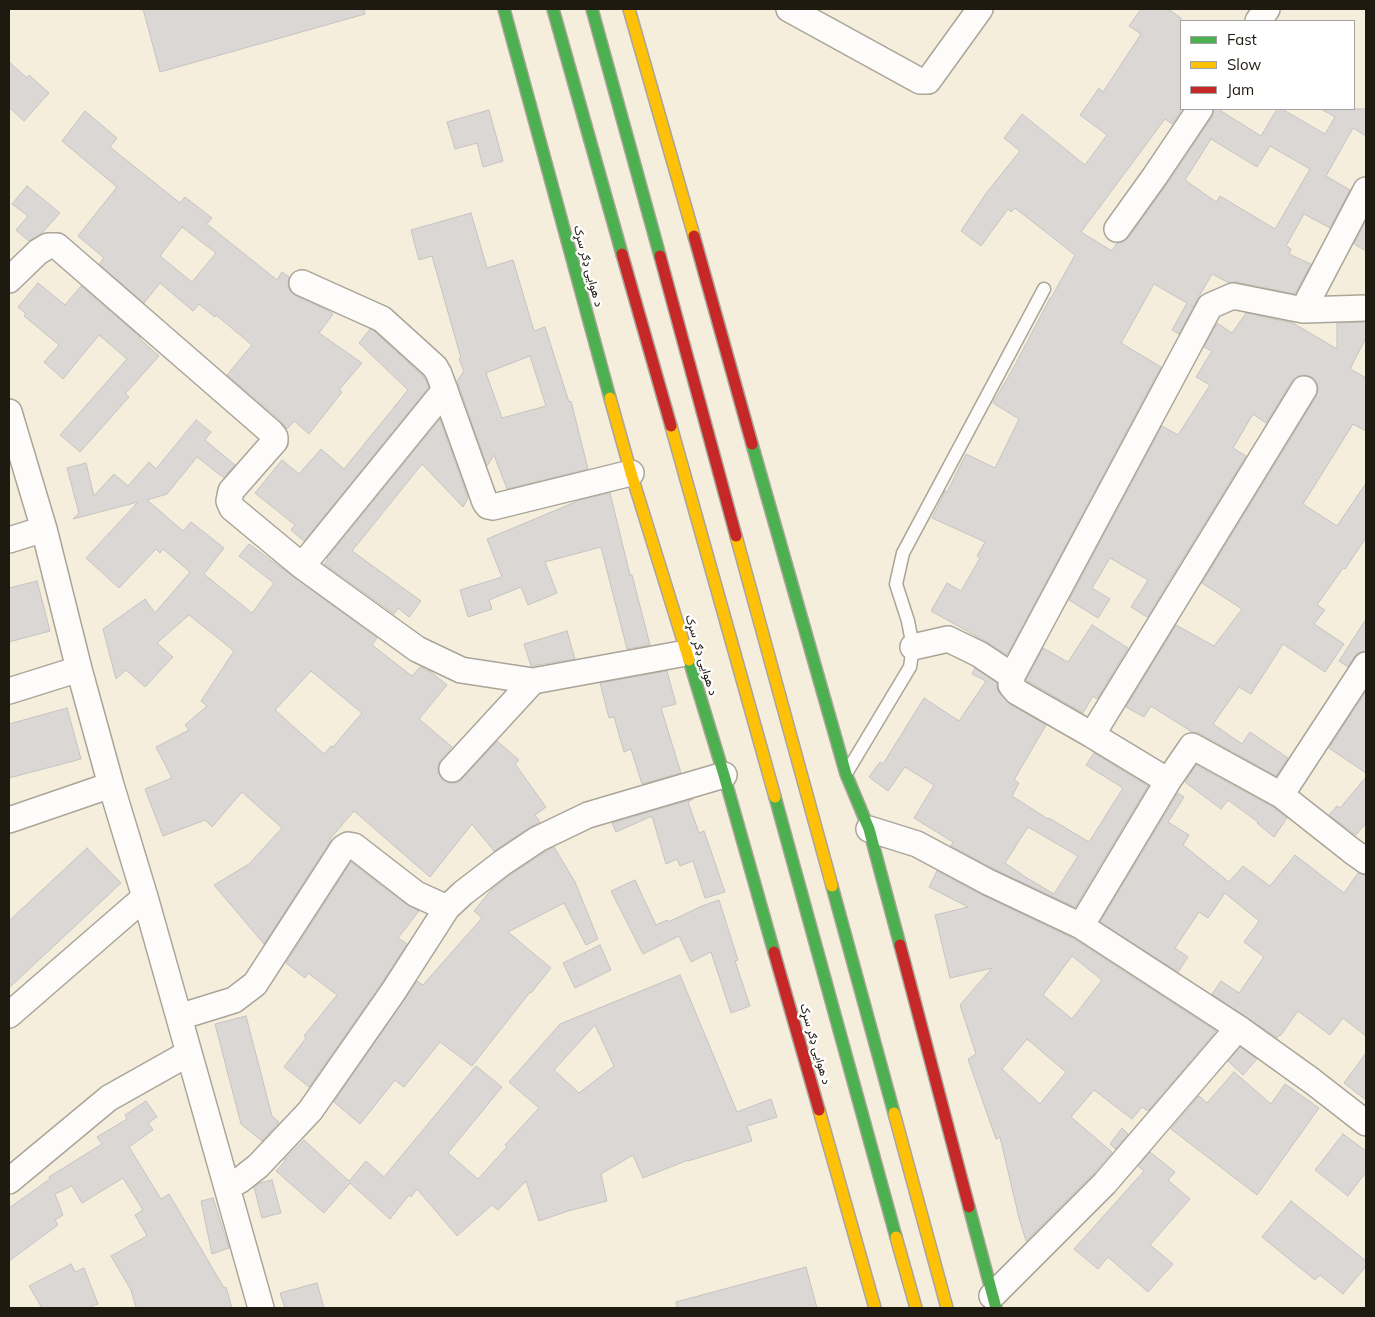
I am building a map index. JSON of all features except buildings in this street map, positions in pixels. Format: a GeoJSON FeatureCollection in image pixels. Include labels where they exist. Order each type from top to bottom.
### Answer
{"type":"FeatureCollection","features":[{"type":"Feature","properties":{"kind":"main road","name":"د هوایی ډګر سړک"},"geometry":{"type":"LineString","coordinates":[[504,9],[631,473],[724,775],[875,1308]]}},
{"type":"Feature","properties":{"kind":"main road"},"geometry":{"type":"LineString","coordinates":[[553,9],[737,658],[916,1308]]}},
{"type":"Feature","properties":{"kind":"main road"},"geometry":{"type":"LineString","coordinates":[[592,9],[947,1308]]}},
{"type":"Feature","properties":{"kind":"main road"},"geometry":{"type":"LineString","coordinates":[[630,9],[846,774],[869,828],[994,1302]]}},
{"type":"Feature","properties":{"kind":"street"},"geometry":{"type":"LineString","coordinates":[[789,9],[920,81],[928,81],[980,9]]}},
{"type":"Feature","properties":{"kind":"street"},"geometry":{"type":"LineString","coordinates":[[1259,20],[1266,9]]}},
{"type":"Feature","properties":{"kind":"street"},"geometry":{"type":"LineString","coordinates":[[1117,229],[1199,110]]}},
{"type":"Feature","properties":{"kind":"street"},"geometry":{"type":"LineString","coordinates":[[1304,310],[1366,190]]}},
{"type":"Feature","properties":{"kind":"street"},"geometry":{"type":"LineString","coordinates":[[9,280],[38,252],[48,246],[57,246],[271,432],[275,437],[275,441],[231,491],[229,501],[232,508],[302,566],[417,649],[461,670],[533,680],[686,653]]}},
{"type":"Feature","properties":{"kind":"street"},"geometry":{"type":"LineString","coordinates":[[302,283],[382,320],[435,367],[488,506],[493,507],[631,473]]}},
{"type":"Feature","properties":{"kind":"street"},"geometry":{"type":"LineString","coordinates":[[1168,781],[1017,692],[1011,685],[1012,676],[1210,306],[1233,296],[1304,310],[1366,308]]}},
{"type":"Feature","properties":{"kind":"street"},"geometry":{"type":"LineString","coordinates":[[1092,735],[1304,389]]}},
{"type":"Feature","properties":{"kind":"street"},"geometry":{"type":"LineString","coordinates":[[302,566],[445,390]]}},
{"type":"Feature","properties":{"kind":"street"},"geometry":{"type":"LineString","coordinates":[[9,412],[44,529],[111,785],[145,897],[261,1308]]}},
{"type":"Feature","properties":{"kind":"street"},"geometry":{"type":"LineString","coordinates":[[9,540],[44,529]]}},
{"type":"Feature","properties":{"kind":"street"},"geometry":{"type":"LineString","coordinates":[[913,647],[948,639],[978,654],[1012,676]]}},
{"type":"Feature","properties":{"kind":"street"},"geometry":{"type":"LineString","coordinates":[[1281,795],[1366,665]]}},
{"type":"Feature","properties":{"kind":"street"},"geometry":{"type":"LineString","coordinates":[[9,691],[80,669]]}},
{"type":"Feature","properties":{"kind":"street"},"geometry":{"type":"LineString","coordinates":[[452,769],[533,680]]}},
{"type":"Feature","properties":{"kind":"street"},"geometry":{"type":"LineString","coordinates":[[1081,926],[1168,781],[1192,746],[1281,795],[1366,861]]}},
{"type":"Feature","properties":{"kind":"street"},"geometry":{"type":"LineString","coordinates":[[225,1180],[239,1181],[310,1111],[393,992],[447,908],[463,893],[538,838],[588,815],[724,775]]}},
{"type":"Feature","properties":{"kind":"street"},"geometry":{"type":"LineString","coordinates":[[9,820],[111,785]]}},
{"type":"Feature","properties":{"kind":"street"},"geometry":{"type":"LineString","coordinates":[[869,828],[917,844],[988,882],[1081,926],[1238,1028],[1312,1081],[1366,1123]]}},
{"type":"Feature","properties":{"kind":"street"},"geometry":{"type":"LineString","coordinates":[[179,1017],[234,1000],[254,984],[343,848],[348,845],[354,846],[416,894],[447,908]]}},
{"type":"Feature","properties":{"kind":"street"},"geometry":{"type":"LineString","coordinates":[[9,1015],[145,897]]}},
{"type":"Feature","properties":{"kind":"street"},"geometry":{"type":"LineString","coordinates":[[994,1302],[1105,1183],[1238,1028]]}},
{"type":"Feature","properties":{"kind":"street"},"geometry":{"type":"LineString","coordinates":[[9,1181],[109,1098],[189,1054]]}},
{"type":"Feature","properties":{"kind":"lane"},"geometry":{"type":"LineString","coordinates":[[846,774],[910,667],[913,647],[908,621],[896,584],[902,553],[1044,289]]}},
{"type":"Feature","properties":{"kind":"traffic: fast"},"geometry":{"type":"LineString","coordinates":[[504,9],[610,398]]}},
{"type":"Feature","properties":{"kind":"traffic: fast"},"geometry":{"type":"LineString","coordinates":[[553,9],[622,254]]}},
{"type":"Feature","properties":{"kind":"traffic: fast"},"geometry":{"type":"LineString","coordinates":[[592,9],[660,256]]}},
{"type":"Feature","properties":{"kind":"traffic: fast"},"geometry":{"type":"LineString","coordinates":[[752,444],[846,774],[869,829],[900,945]]}},
{"type":"Feature","properties":{"kind":"traffic: fast"},"geometry":{"type":"LineString","coordinates":[[689,660],[774,952]]}},
{"type":"Feature","properties":{"kind":"traffic: fast"},"geometry":{"type":"LineString","coordinates":[[775,797],[896,1237]]}},
{"type":"Feature","properties":{"kind":"traffic: fast"},"geometry":{"type":"LineString","coordinates":[[832,886],[894,1113]]}},
{"type":"Feature","properties":{"kind":"traffic: fast"},"geometry":{"type":"LineString","coordinates":[[969,1207],[996,1308]]}},
{"type":"Feature","properties":{"kind":"traffic: slow"},"geometry":{"type":"LineString","coordinates":[[629,9],[694,236]]}},
{"type":"Feature","properties":{"kind":"traffic: slow"},"geometry":{"type":"LineString","coordinates":[[610,398],[631,473],[689,660]]}},
{"type":"Feature","properties":{"kind":"traffic: slow"},"geometry":{"type":"LineString","coordinates":[[671,426],[775,797]]}},
{"type":"Feature","properties":{"kind":"traffic: slow"},"geometry":{"type":"LineString","coordinates":[[736,536],[832,886]]}},
{"type":"Feature","properties":{"kind":"traffic: slow"},"geometry":{"type":"LineString","coordinates":[[819,1110],[875,1308]]}},
{"type":"Feature","properties":{"kind":"traffic: slow"},"geometry":{"type":"LineString","coordinates":[[894,1113],[947,1308]]}},
{"type":"Feature","properties":{"kind":"traffic: slow"},"geometry":{"type":"LineString","coordinates":[[896,1237],[916,1308]]}},
{"type":"Feature","properties":{"kind":"traffic: jam"},"geometry":{"type":"LineString","coordinates":[[694,236],[752,444]]}},
{"type":"Feature","properties":{"kind":"traffic: jam"},"geometry":{"type":"LineString","coordinates":[[622,254],[671,426]]}},
{"type":"Feature","properties":{"kind":"traffic: jam"},"geometry":{"type":"LineString","coordinates":[[660,256],[736,536]]}},
{"type":"Feature","properties":{"kind":"traffic: jam"},"geometry":{"type":"LineString","coordinates":[[900,945],[969,1207]]}},
{"type":"Feature","properties":{"kind":"traffic: jam"},"geometry":{"type":"LineString","coordinates":[[774,952],[819,1110]]}}]}
